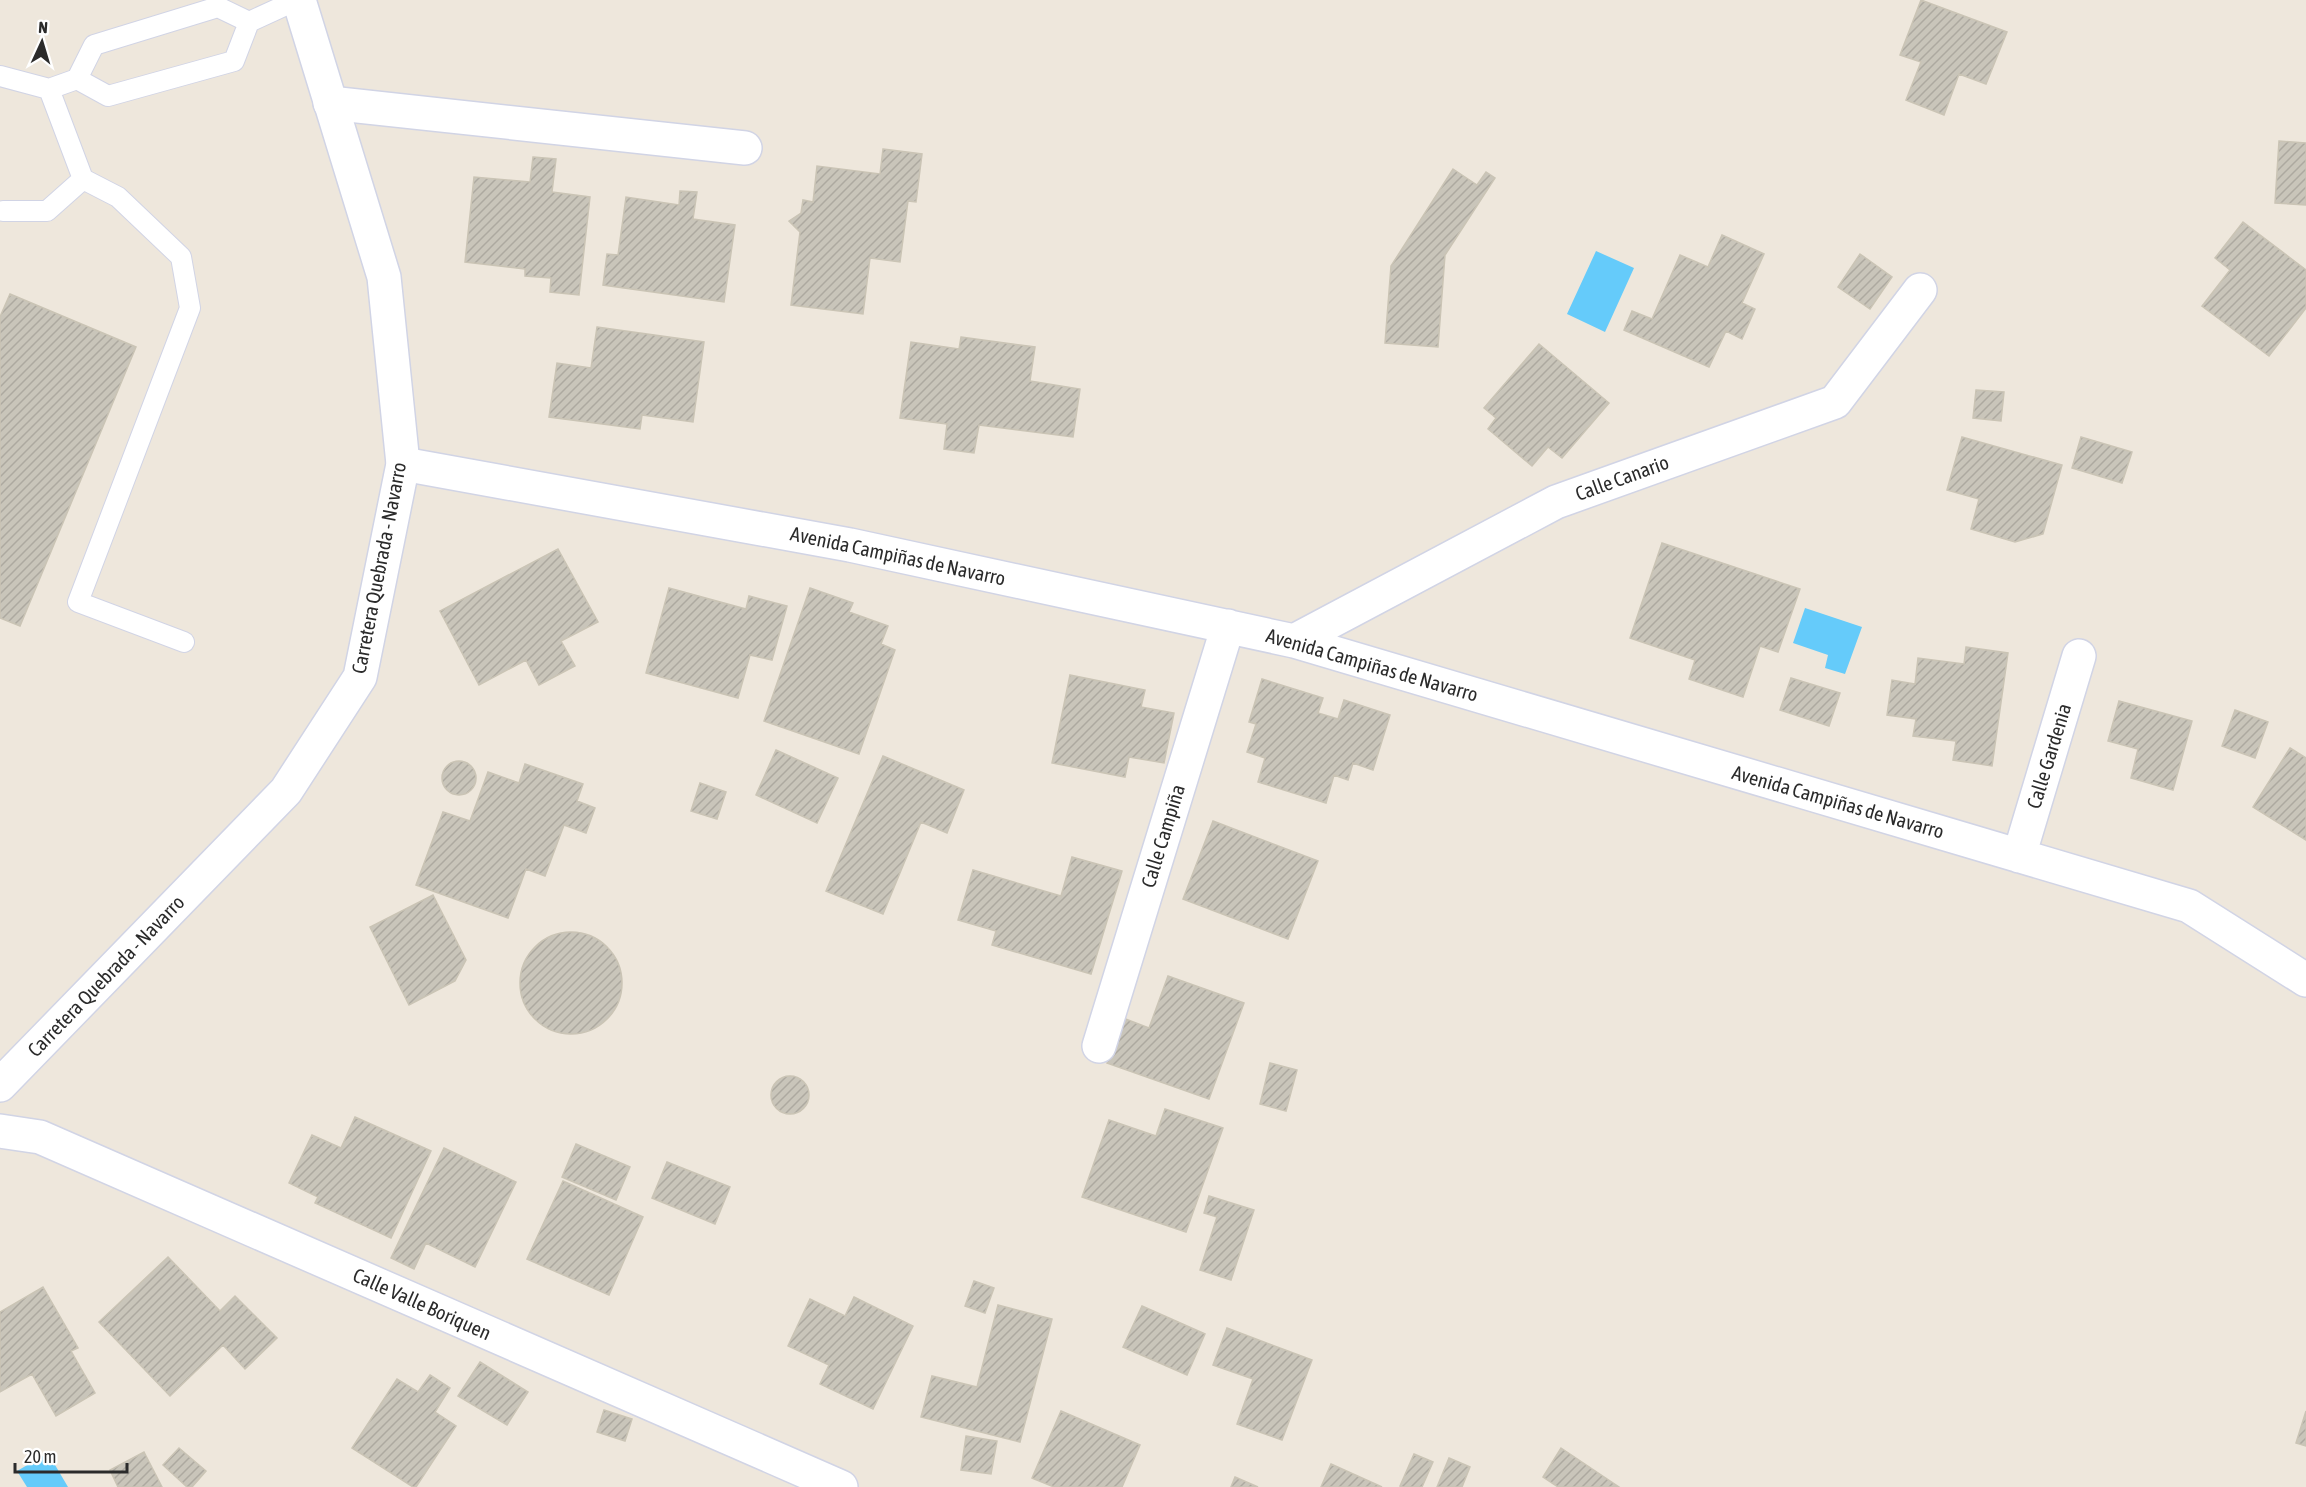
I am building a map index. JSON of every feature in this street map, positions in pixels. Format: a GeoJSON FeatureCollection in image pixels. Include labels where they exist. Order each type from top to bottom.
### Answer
{"type":"FeatureCollection","features":[{"type":"Feature","properties":{"kind":"street","name":"Carretera Quebrada - Navarro"},"geometry":{"type":"LineString","coordinates":[[0,1085],[286,791],[360,677],[403,464],[384,277],[298,0]]}},
{"type":"Feature","properties":{"kind":"street"},"geometry":{"type":"LineString","coordinates":[[330,103],[745,148]]}},
{"type":"Feature","properties":{"kind":"street","name":"Calle Canario"},"geometry":{"type":"LineString","coordinates":[[1294,641],[1556,502],[1835,402],[1920,290]]}},
{"type":"Feature","properties":{"kind":"street","name":"Avenida Campiñas de Navarro"},"geometry":{"type":"LineString","coordinates":[[403,464],[850,545],[1294,641],[2189,906],[2306,980]]}},
{"type":"Feature","properties":{"kind":"street","name":"Calle Campiña"},"geometry":{"type":"LineString","coordinates":[[1099,1046],[1228,626]]}},
{"type":"Feature","properties":{"kind":"street","name":"Calle Gardenia"},"geometry":{"type":"LineString","coordinates":[[2019,856],[2079,656]]}},
{"type":"Feature","properties":{"kind":"street","name":"Calle Valle Boriquen"},"geometry":{"type":"LineString","coordinates":[[0,1131],[40,1137],[841,1487]]}},
{"type":"Feature","properties":{"kind":"lane"},"geometry":{"type":"LineString","coordinates":[[77,79],[108,96],[234,61],[249,22],[298,0]]}},
{"type":"Feature","properties":{"kind":"lane"},"geometry":{"type":"LineString","coordinates":[[0,76],[49,89],[77,79],[94,45],[218,7],[249,22]]}},
{"type":"Feature","properties":{"kind":"lane"},"geometry":{"type":"LineString","coordinates":[[49,89],[83,179],[118,197],[181,258],[190,308],[78,602],[184,642]]}},
{"type":"Feature","properties":{"kind":"lane"},"geometry":{"type":"LineString","coordinates":[[3,211],[47,211],[83,179]]}},
{"type":"Feature","properties":{"kind":"water"},"geometry":{"type":"Polygon","coordinates":[[[1596,251],[1634,268],[1605,332],[1567,314],[1596,251]]]}},
{"type":"Feature","properties":{"kind":"water"},"geometry":{"type":"Polygon","coordinates":[[[1805,608],[1862,627],[1845,674],[1825,668],[1828,655],[1793,643],[1805,608]]]}},
{"type":"Feature","properties":{"kind":"water"},"geometry":{"type":"Polygon","coordinates":[[[48,1453],[68,1487],[27,1487],[17,1471],[48,1453]]]}},
{"type":"Feature","properties":{"kind":"building"},"geometry":{"type":"Polygon","coordinates":[[[1921,0],[2007,32],[1986,84],[1959,74],[1944,115],[1906,100],[1921,62],[1900,55],[1921,0]]]}},
{"type":"Feature","properties":{"kind":"building"},"geometry":{"type":"Polygon","coordinates":[[[2279,141],[2306,143],[2306,205],[2275,203],[2279,141]]]}},
{"type":"Feature","properties":{"kind":"building"},"geometry":{"type":"Polygon","coordinates":[[[883,149],[922,154],[916,202],[908,201],[900,262],[870,258],[863,314],[791,305],[800,232],[789,221],[801,213],[803,200],[813,202],[817,166],[880,174],[883,149]]]}},
{"type":"Feature","properties":{"kind":"building"},"geometry":{"type":"Polygon","coordinates":[[[533,157],[556,159],[552,192],[590,197],[579,295],[550,292],[551,278],[525,276],[525,269],[465,262],[474,177],[530,182],[533,157]]]}},
{"type":"Feature","properties":{"kind":"building"},"geometry":{"type":"Polygon","coordinates":[[[1453,169],[1477,185],[1486,172],[1495,178],[1445,255],[1438,347],[1385,343],[1391,266],[1453,169]]]}},
{"type":"Feature","properties":{"kind":"building"},"geometry":{"type":"Polygon","coordinates":[[[680,191],[697,192],[693,219],[735,225],[724,302],[603,285],[607,254],[618,255],[626,197],[679,205],[680,191]]]}},
{"type":"Feature","properties":{"kind":"building"},"geometry":{"type":"Polygon","coordinates":[[[2243,222],[2306,270],[2306,308],[2269,356],[2202,306],[2230,270],[2215,258],[2243,222]]]}},
{"type":"Feature","properties":{"kind":"building"},"geometry":{"type":"Polygon","coordinates":[[[1722,235],[1764,254],[1742,303],[1755,309],[1742,339],[1726,331],[1709,367],[1624,330],[1632,311],[1652,319],[1680,255],[1708,267],[1722,235]]]}},
{"type":"Feature","properties":{"kind":"building"},"geometry":{"type":"Polygon","coordinates":[[[1860,254],[1892,277],[1870,309],[1838,287],[1860,254]]]}},
{"type":"Feature","properties":{"kind":"building"},"geometry":{"type":"Polygon","coordinates":[[[10,294],[136,347],[20,626],[0,618],[0,317],[10,294]]]}},
{"type":"Feature","properties":{"kind":"building"},"geometry":{"type":"Polygon","coordinates":[[[597,327],[704,342],[693,422],[642,415],[640,429],[549,417],[557,363],[591,368],[597,327]]]}},
{"type":"Feature","properties":{"kind":"building"},"geometry":{"type":"Polygon","coordinates":[[[961,337],[1035,347],[1030,381],[1080,389],[1073,437],[979,425],[974,453],[944,449],[947,424],[900,418],[911,342],[959,349],[961,337]]]}},
{"type":"Feature","properties":{"kind":"building"},"geometry":{"type":"Polygon","coordinates":[[[1539,344],[1609,403],[1562,458],[1548,447],[1532,466],[1488,429],[1496,418],[1484,408],[1539,344]]]}},
{"type":"Feature","properties":{"kind":"building"},"geometry":{"type":"Polygon","coordinates":[[[1976,390],[2004,392],[2001,421],[1973,418],[1976,390]]]}},
{"type":"Feature","properties":{"kind":"building"},"geometry":{"type":"Polygon","coordinates":[[[1962,437],[2062,465],[2043,534],[2015,542],[1971,529],[1979,499],[1947,490],[1962,437]]]}},
{"type":"Feature","properties":{"kind":"building"},"geometry":{"type":"Polygon","coordinates":[[[2081,437],[2132,452],[2122,483],[2072,468],[2081,437]]]}},
{"type":"Feature","properties":{"kind":"building"},"geometry":{"type":"Polygon","coordinates":[[[1662,543],[1800,589],[1778,652],[1760,646],[1743,697],[1689,679],[1695,660],[1630,638],[1662,543]]]}},
{"type":"Feature","properties":{"kind":"building"},"geometry":{"type":"Polygon","coordinates":[[[558,549],[598,622],[561,641],[575,666],[539,685],[526,660],[479,685],[440,611],[558,549]]]}},
{"type":"Feature","properties":{"kind":"building"},"geometry":{"type":"Polygon","coordinates":[[[669,588],[746,609],[749,596],[787,606],[772,660],[750,655],[738,698],[646,673],[669,588]]]}},
{"type":"Feature","properties":{"kind":"building"},"geometry":{"type":"Polygon","coordinates":[[[810,588],[853,603],[849,612],[888,626],[881,644],[895,650],[859,754],[764,721],[810,588]]]}},
{"type":"Feature","properties":{"kind":"building"},"geometry":{"type":"Polygon","coordinates":[[[1966,647],[2008,653],[1992,766],[1953,760],[1956,741],[1913,736],[1916,719],[1887,715],[1892,680],[1915,684],[1918,658],[1964,664],[1966,647]]]}},
{"type":"Feature","properties":{"kind":"building"},"geometry":{"type":"Polygon","coordinates":[[[1070,675],[1145,690],[1141,707],[1174,713],[1164,763],[1129,757],[1125,777],[1052,763],[1070,675]]]}},
{"type":"Feature","properties":{"kind":"building"},"geometry":{"type":"Polygon","coordinates":[[[1791,678],[1840,693],[1829,726],[1780,710],[1791,678]]]}},
{"type":"Feature","properties":{"kind":"building"},"geometry":{"type":"Polygon","coordinates":[[[1262,679],[1323,698],[1318,713],[1338,719],[1344,700],[1390,715],[1373,770],[1353,763],[1348,780],[1334,775],[1326,803],[1258,782],[1265,758],[1247,752],[1256,724],[1249,722],[1262,679]]]}},
{"type":"Feature","properties":{"kind":"building"},"geometry":{"type":"Polygon","coordinates":[[[2119,701],[2192,721],[2173,790],[2131,778],[2138,749],[2108,741],[2119,701]]]}},
{"type":"Feature","properties":{"kind":"building"},"geometry":{"type":"Polygon","coordinates":[[[2235,710],[2268,722],[2255,758],[2222,746],[2235,710]]]}},
{"type":"Feature","properties":{"kind":"building"},"geometry":{"type":"Polygon","coordinates":[[[2290,748],[2306,758],[2306,840],[2253,807],[2290,748]]]}},
{"type":"Feature","properties":{"kind":"building"},"geometry":{"type":"Polygon","coordinates":[[[776,750],[838,778],[817,823],[756,795],[776,750]]]}},
{"type":"Feature","properties":{"kind":"building"},"geometry":{"type":"Polygon","coordinates":[[[883,756],[964,790],[947,833],[921,822],[883,914],[826,891],[883,756]]]}},
{"type":"Feature","properties":{"kind":"building"},"geometry":{"type":"Polygon","coordinates":[[[459,761],[471,766],[476,778],[471,790],[459,795],[447,790],[442,778],[447,766],[459,761]]]}},
{"type":"Feature","properties":{"kind":"building"},"geometry":{"type":"Polygon","coordinates":[[[525,764],[583,784],[577,801],[595,808],[586,833],[564,825],[545,876],[526,869],[508,918],[416,885],[443,812],[470,821],[488,772],[519,783],[525,764]]]}},
{"type":"Feature","properties":{"kind":"building"},"geometry":{"type":"Polygon","coordinates":[[[700,783],[726,792],[717,819],[691,811],[700,783]]]}},
{"type":"Feature","properties":{"kind":"building"},"geometry":{"type":"Polygon","coordinates":[[[1213,821],[1318,861],[1288,939],[1183,899],[1213,821]]]}},
{"type":"Feature","properties":{"kind":"building"},"geometry":{"type":"Polygon","coordinates":[[[1072,857],[1122,871],[1091,974],[992,945],[996,931],[958,920],[973,870],[1061,896],[1072,857]]]}},
{"type":"Feature","properties":{"kind":"building"},"geometry":{"type":"Polygon","coordinates":[[[433,895],[466,960],[455,981],[409,1005],[370,927],[433,895]]]}},
{"type":"Feature","properties":{"kind":"building"},"geometry":{"type":"Polygon","coordinates":[[[571,932],[590,936],[607,947],[618,964],[622,983],[618,1002],[607,1019],[590,1030],[571,1034],[552,1030],[535,1019],[524,1002],[520,983],[524,964],[535,947],[552,936],[571,932]]]}},
{"type":"Feature","properties":{"kind":"building"},"geometry":{"type":"Polygon","coordinates":[[[1168,976],[1244,1003],[1209,1099],[1107,1063],[1123,1018],[1149,1028],[1168,976]]]}},
{"type":"Feature","properties":{"kind":"building"},"geometry":{"type":"Polygon","coordinates":[[[1270,1063],[1297,1070],[1286,1111],[1260,1104],[1270,1063]]]}},
{"type":"Feature","properties":{"kind":"building"},"geometry":{"type":"Polygon","coordinates":[[[790,1076],[803,1082],[809,1095],[803,1108],[790,1114],[777,1108],[771,1095],[777,1082],[790,1076]]]}},
{"type":"Feature","properties":{"kind":"building"},"geometry":{"type":"Polygon","coordinates":[[[1165,1109],[1223,1128],[1186,1232],[1082,1197],[1109,1120],[1156,1136],[1165,1109]]]}},
{"type":"Feature","properties":{"kind":"building"},"geometry":{"type":"Polygon","coordinates":[[[355,1117],[431,1151],[391,1238],[315,1203],[318,1197],[289,1183],[312,1135],[341,1148],[355,1117]]]}},
{"type":"Feature","properties":{"kind":"building"},"geometry":{"type":"Polygon","coordinates":[[[576,1144],[630,1167],[616,1200],[562,1177],[576,1144]]]}},
{"type":"Feature","properties":{"kind":"building"},"geometry":{"type":"Polygon","coordinates":[[[444,1148],[516,1182],[475,1267],[426,1243],[414,1269],[391,1258],[444,1148]]]}},
{"type":"Feature","properties":{"kind":"building"},"geometry":{"type":"Polygon","coordinates":[[[667,1162],[730,1187],[715,1224],[652,1198],[667,1162]]]}},
{"type":"Feature","properties":{"kind":"building"},"geometry":{"type":"Polygon","coordinates":[[[563,1181],[643,1217],[609,1295],[527,1259],[563,1181]]]}},
{"type":"Feature","properties":{"kind":"building"},"geometry":{"type":"Polygon","coordinates":[[[1209,1196],[1254,1210],[1231,1280],[1200,1270],[1217,1217],[1204,1213],[1209,1196]]]}},
{"type":"Feature","properties":{"kind":"building"},"geometry":{"type":"Polygon","coordinates":[[[168,1257],[220,1311],[235,1296],[277,1338],[245,1369],[223,1345],[170,1396],[99,1322],[168,1257]]]}},
{"type":"Feature","properties":{"kind":"building"},"geometry":{"type":"Polygon","coordinates":[[[974,1281],[994,1288],[985,1313],[965,1306],[974,1281]]]}},
{"type":"Feature","properties":{"kind":"building"},"geometry":{"type":"Polygon","coordinates":[[[43,1287],[78,1348],[71,1351],[95,1393],[56,1416],[32,1374],[0,1392],[0,1312],[43,1287]]]}},
{"type":"Feature","properties":{"kind":"building"},"geometry":{"type":"Polygon","coordinates":[[[854,1297],[913,1326],[873,1409],[820,1384],[829,1365],[788,1346],[810,1299],[845,1316],[854,1297]]]}},
{"type":"Feature","properties":{"kind":"building"},"geometry":{"type":"Polygon","coordinates":[[[998,1305],[1052,1319],[1020,1442],[921,1417],[932,1376],[977,1387],[998,1305]]]}},
{"type":"Feature","properties":{"kind":"building"},"geometry":{"type":"Polygon","coordinates":[[[1142,1306],[1205,1334],[1187,1375],[1123,1347],[1142,1306]]]}},
{"type":"Feature","properties":{"kind":"building"},"geometry":{"type":"Polygon","coordinates":[[[1227,1328],[1312,1360],[1282,1440],[1237,1424],[1253,1379],[1213,1365],[1227,1328]]]}},
{"type":"Feature","properties":{"kind":"building"},"geometry":{"type":"Polygon","coordinates":[[[480,1362],[528,1392],[507,1425],[458,1396],[480,1362]]]}},
{"type":"Feature","properties":{"kind":"building"},"geometry":{"type":"Polygon","coordinates":[[[430,1375],[450,1388],[435,1412],[456,1426],[416,1487],[413,1487],[352,1448],[397,1379],[418,1392],[430,1375]]]}},
{"type":"Feature","properties":{"kind":"building"},"geometry":{"type":"Polygon","coordinates":[[[604,1410],[632,1419],[625,1441],[597,1432],[604,1410]]]}},
{"type":"Feature","properties":{"kind":"building"},"geometry":{"type":"Polygon","coordinates":[[[1061,1411],[1140,1445],[1122,1487],[1054,1487],[1032,1478],[1061,1411]]]}},
{"type":"Feature","properties":{"kind":"building"},"geometry":{"type":"Polygon","coordinates":[[[2306,1411],[2306,1446],[2296,1443],[2306,1411]]]}},
{"type":"Feature","properties":{"kind":"building"},"geometry":{"type":"Polygon","coordinates":[[[966,1436],[997,1441],[991,1474],[961,1470],[966,1436]]]}},
{"type":"Feature","properties":{"kind":"building"},"geometry":{"type":"Polygon","coordinates":[[[179,1448],[206,1471],[192,1487],[187,1487],[163,1465],[179,1448]]]}},
{"type":"Feature","properties":{"kind":"building"},"geometry":{"type":"Polygon","coordinates":[[[1561,1448],[1619,1487],[1558,1487],[1543,1477],[1561,1448]]]}},
{"type":"Feature","properties":{"kind":"building"},"geometry":{"type":"Polygon","coordinates":[[[144,1452],[162,1487],[118,1487],[110,1470],[144,1452]]]}},
{"type":"Feature","properties":{"kind":"building"},"geometry":{"type":"Polygon","coordinates":[[[1414,1454],[1433,1462],[1422,1487],[1400,1486],[1414,1454]]]}},
{"type":"Feature","properties":{"kind":"building"},"geometry":{"type":"Polygon","coordinates":[[[1449,1458],[1470,1467],[1462,1487],[1437,1487],[1449,1458]]]}},
{"type":"Feature","properties":{"kind":"building"},"geometry":{"type":"Polygon","coordinates":[[[1331,1464],[1382,1487],[1321,1487],[1331,1464]]]}},
{"type":"Feature","properties":{"kind":"building"},"geometry":{"type":"Polygon","coordinates":[[[1235,1477],[1258,1487],[1231,1487],[1235,1477]]]}}]}
